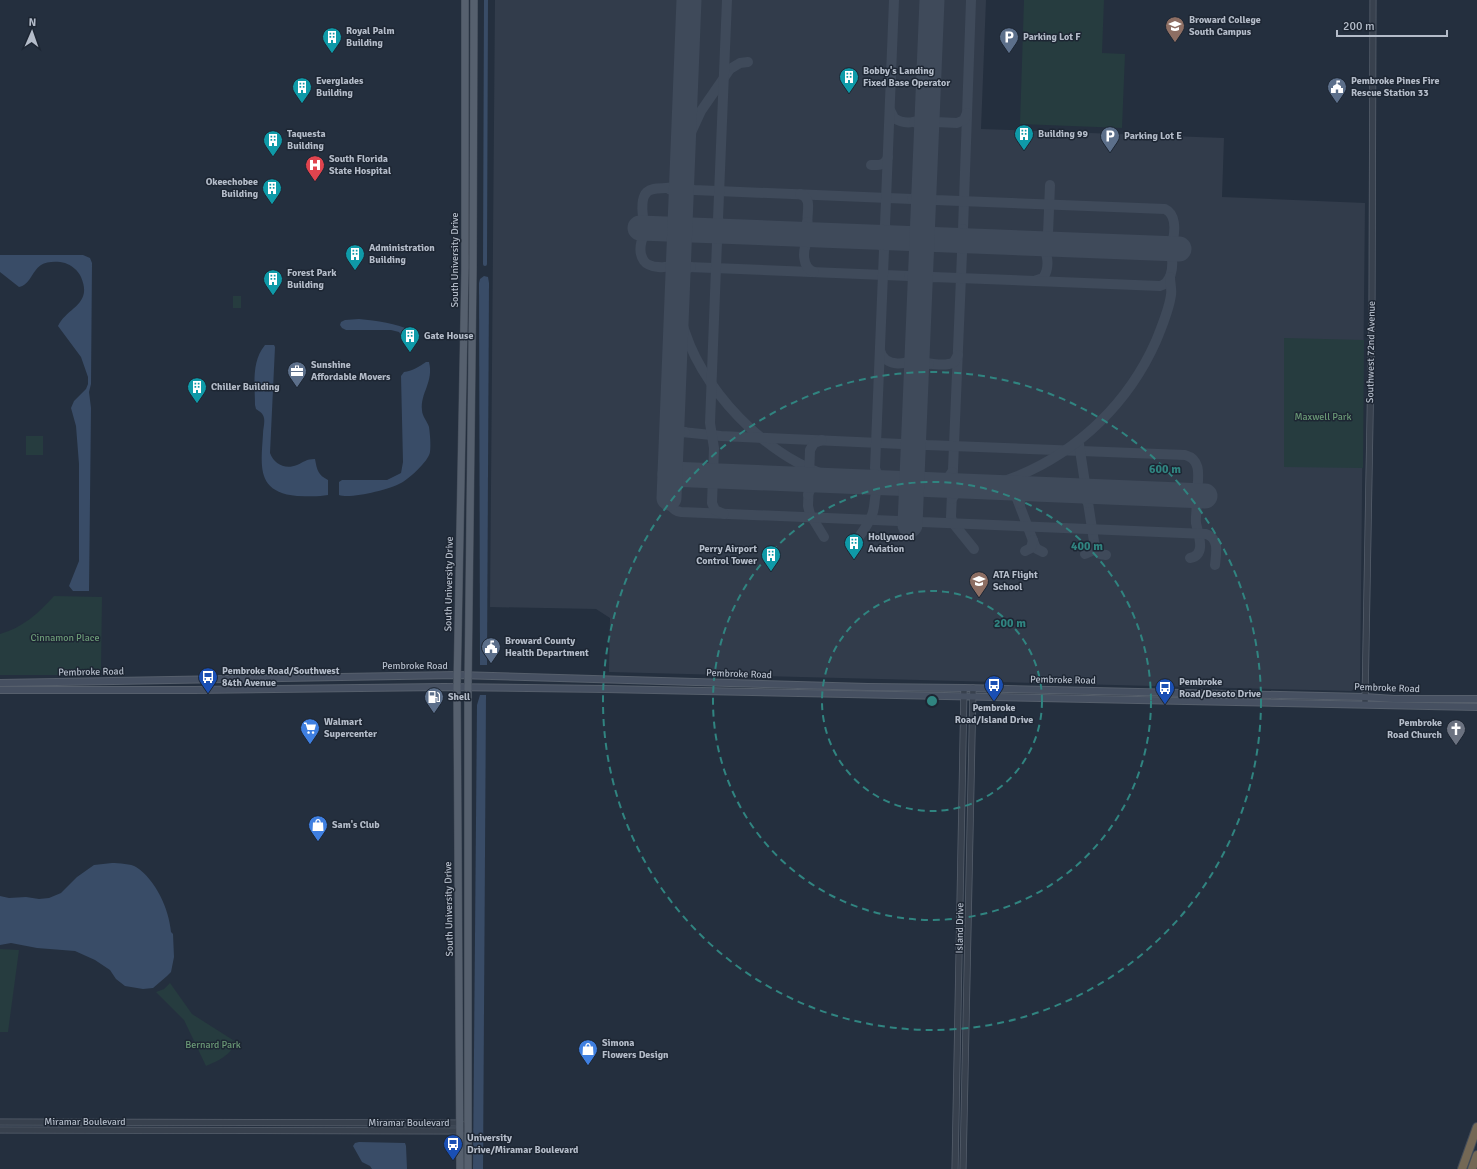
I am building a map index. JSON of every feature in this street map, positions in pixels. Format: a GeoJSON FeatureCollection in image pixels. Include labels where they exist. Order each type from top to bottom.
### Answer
{"type":"FeatureCollection","features":[{"type":"Feature","properties":{"kind":"highway"},"geometry":{"type":"LineString","coordinates":[[1462,1169],[1477,1127]]}},
{"type":"Feature","properties":{"kind":"highway"},"geometry":{"type":"LineString","coordinates":[[1472,1169],[1477,1155]]}},
{"type":"Feature","properties":{"kind":"main road","name":"South University Drive"},"geometry":{"type":"LineString","coordinates":[[460,1169],[457,675],[465,269],[465,0]]}},
{"type":"Feature","properties":{"kind":"main road","name":"South University Drive"},"geometry":{"type":"LineString","coordinates":[[468,1169],[468,688],[474,0]]}},
{"type":"Feature","properties":{"kind":"main road","name":"Pembroke Road"},"geometry":{"type":"LineString","coordinates":[[0,683],[457,675],[868,687],[973,688],[1365,697],[1394,699],[1477,699]]}},
{"type":"Feature","properties":{"kind":"main road"},"geometry":{"type":"LineString","coordinates":[[213,680],[213,690]]}},
{"type":"Feature","properties":{"kind":"main road","name":"Pembroke Road"},"geometry":{"type":"LineString","coordinates":[[0,690],[457,688],[605,689],[1477,707]]}},
{"type":"Feature","properties":{"kind":"main road"},"geometry":{"type":"LineString","coordinates":[[1182,702],[1184,699],[1189,697],[1224,697],[1235,694]]}},
{"type":"Feature","properties":{"kind":"main road"},"geometry":{"type":"LineString","coordinates":[[1232,703],[1238,699],[1270,699],[1275,695]]}},
{"type":"Feature","properties":{"kind":"main road"},"geometry":{"type":"LineString","coordinates":[[1431,707],[1437,703],[1477,702]]}},
{"type":"Feature","properties":{"kind":"main road"},"geometry":{"type":"LineString","coordinates":[[458,806],[460,814],[463,861],[468,866]]}},
{"type":"Feature","properties":{"kind":"street","name":"Southwest 72nd Avenue"},"geometry":{"type":"LineString","coordinates":[[1365,704],[1372,307],[1373,0]]}},
{"type":"Feature","properties":{"kind":"street","name":"Island Drive"},"geometry":{"type":"LineString","coordinates":[[955,1169],[964,688]]}},
{"type":"Feature","properties":{"kind":"street","name":"Island Drive"},"geometry":{"type":"LineString","coordinates":[[963,1169],[973,688]]}},
{"type":"Feature","properties":{"kind":"street","name":"Miramar Boulevard"},"geometry":{"type":"LineString","coordinates":[[0,1122],[460,1123],[468,1128]]}},
{"type":"Feature","properties":{"kind":"street","name":"Miramar Boulevard"},"geometry":{"type":"LineString","coordinates":[[0,1130],[460,1131],[468,1128]]}},
{"type":"Feature","properties":{"kind":"shaded area"},"geometry":{"type":"Polygon","coordinates":[[[495,0],[986,0],[981,129],[1224,138],[1222,197],[1365,203],[1360,686],[1351,691],[609,672],[610,618],[596,609],[490,607],[495,0]]]}},
{"type":"Feature","properties":{"kind":"green space"},"geometry":{"type":"Polygon","coordinates":[[[1024,0],[1104,0],[1102,53],[1125,54],[1122,128],[1020,124],[1024,0]]]}},
{"type":"Feature","properties":{"kind":"green space"},"geometry":{"type":"Polygon","coordinates":[[[233,296],[241,296],[241,308],[233,308],[233,296]]]}},
{"type":"Feature","properties":{"kind":"green space","name":"Maxwell Park"},"geometry":{"type":"Polygon","coordinates":[[[1284,338],[1364,340],[1363,468],[1284,467],[1284,338]]]}},
{"type":"Feature","properties":{"kind":"green space"},"geometry":{"type":"Polygon","coordinates":[[[26,436],[43,436],[43,455],[26,455],[26,436]]]}},
{"type":"Feature","properties":{"kind":"green space","name":"Cinnamon Place"},"geometry":{"type":"Polygon","coordinates":[[[54,596],[102,597],[101,672],[96,675],[0,675],[0,634],[23,624],[54,596]]]}},
{"type":"Feature","properties":{"kind":"green space"},"geometry":{"type":"Polygon","coordinates":[[[0,949],[19,950],[8,1032],[0,1032],[0,949]]]}},
{"type":"Feature","properties":{"kind":"green space","name":"Bernard Park"},"geometry":{"type":"Polygon","coordinates":[[[170,983],[192,1014],[236,1042],[231,1051],[224,1057],[206,1066],[184,1020],[156,992],[164,989],[170,983]]]}},
{"type":"Feature","properties":{"kind":"water"},"geometry":{"type":"Polygon","coordinates":[[[0,255],[83,255],[90,258],[92,263],[91,384],[89,392],[91,408],[89,591],[73,591],[69,586],[79,561],[79,464],[76,426],[71,408],[74,401],[86,389],[88,377],[81,357],[58,326],[67,314],[81,300],[84,294],[84,286],[80,274],[70,265],[65,263],[49,262],[41,265],[26,284],[19,287],[0,272],[0,255]]]}},
{"type":"Feature","properties":{"kind":"water"},"geometry":{"type":"Polygon","coordinates":[[[484,276],[488,277],[489,283],[487,665],[480,665],[479,283],[480,279],[484,276]]]}},
{"type":"Feature","properties":{"kind":"water"},"geometry":{"type":"Polygon","coordinates":[[[359,319],[400,326],[412,331],[412,335],[409,339],[404,339],[399,332],[391,330],[346,330],[340,325],[341,322],[345,320],[359,319]]]}},
{"type":"Feature","properties":{"kind":"water"},"geometry":{"type":"Polygon","coordinates":[[[265,345],[274,345],[275,347],[270,453],[277,463],[288,467],[297,465],[307,460],[315,459],[318,472],[328,480],[328,495],[297,496],[284,494],[274,489],[264,476],[262,457],[264,416],[256,409],[254,382],[258,359],[265,345]]]}},
{"type":"Feature","properties":{"kind":"water"},"geometry":{"type":"Polygon","coordinates":[[[426,362],[429,362],[430,376],[423,398],[422,410],[429,427],[429,456],[417,470],[403,482],[378,491],[360,495],[339,495],[339,482],[342,480],[387,480],[401,473],[403,462],[401,376],[404,372],[410,371],[426,362]]]}},
{"type":"Feature","properties":{"kind":"water"},"geometry":{"type":"Polygon","coordinates":[[[480,695],[486,695],[483,1169],[473,1169],[477,705],[480,695]]]}},
{"type":"Feature","properties":{"kind":"water"},"geometry":{"type":"Polygon","coordinates":[[[121,863],[136,867],[150,879],[168,914],[171,932],[173,934],[174,957],[171,972],[153,988],[143,989],[125,986],[116,979],[110,970],[95,960],[75,951],[37,948],[11,943],[0,945],[0,896],[9,898],[49,898],[61,893],[77,877],[94,865],[121,863]]]}},
{"type":"Feature","properties":{"kind":"water"},"geometry":{"type":"Polygon","coordinates":[[[355,1143],[405,1143],[407,1169],[372,1169],[370,1166],[362,1162],[353,1146],[355,1143]]]}},
{"type":"Feature","properties":{"kind":"waterway"},"geometry":{"type":"LineString","coordinates":[[485,264],[486,0]]}},
{"type":"Feature","properties":{"kind":"taxiway"},"geometry":{"type":"LineString","coordinates":[[724,514],[715,510],[712,503],[714,448],[710,423],[717,242],[721,234],[729,231],[722,228],[718,219],[727,0]]}},
{"type":"Feature","properties":{"kind":"taxiway"},"geometry":{"type":"LineString","coordinates":[[859,537],[872,515],[877,491],[884,485],[891,483],[881,478],[877,474],[875,468],[884,250],[881,242],[875,237],[882,233],[885,225],[894,0]]}},
{"type":"Feature","properties":{"kind":"taxiway"},"geometry":{"type":"LineString","coordinates":[[971,0],[963,229],[960,235],[953,241],[960,246],[962,253],[951,517],[953,523],[974,549]]}},
{"type":"Feature","properties":{"kind":"taxiway"},"geometry":{"type":"LineString","coordinates":[[682,171],[689,137],[701,111],[730,69],[740,63],[748,62]]}},
{"type":"Feature","properties":{"kind":"taxiway"},"geometry":{"type":"LineString","coordinates":[[890,110],[894,118],[903,122],[917,121],[925,116],[927,112]]}},
{"type":"Feature","properties":{"kind":"taxiway"},"geometry":{"type":"LineString","coordinates":[[927,112],[931,119],[936,122],[957,123],[964,120],[967,113]]}},
{"type":"Feature","properties":{"kind":"taxiway"},"geometry":{"type":"LineString","coordinates":[[914,122],[923,126],[927,133]]}},
{"type":"Feature","properties":{"kind":"taxiway"},"geometry":{"type":"LineString","coordinates":[[871,165],[879,165],[885,162],[888,157]]}},
{"type":"Feature","properties":{"kind":"taxiway"},"geometry":{"type":"LineString","coordinates":[[682,178],[687,187],[694,190],[912,199],[920,195],[924,187]]}},
{"type":"Feature","properties":{"kind":"taxiway"},"geometry":{"type":"LineString","coordinates":[[653,228],[646,224],[643,217],[643,203],[645,194],[650,190],[657,188],[677,185],[682,178]]}},
{"type":"Feature","properties":{"kind":"taxiway"},"geometry":{"type":"LineString","coordinates":[[1038,244],[1044,241],[1048,234],[1050,185]]}},
{"type":"Feature","properties":{"kind":"taxiway"},"geometry":{"type":"LineString","coordinates":[[920,287],[926,279],[933,277],[1160,286],[1167,282],[1172,271],[1170,250],[1174,232],[1173,218],[1169,211],[1165,209],[935,200],[928,196],[924,187]]}},
{"type":"Feature","properties":{"kind":"taxiway"},"geometry":{"type":"LineString","coordinates":[[669,189],[677,192],[681,200]]}},
{"type":"Feature","properties":{"kind":"taxiway"},"geometry":{"type":"LineString","coordinates":[[800,194],[805,197],[808,202],[808,226],[811,231],[817,235]]}},
{"type":"Feature","properties":{"kind":"taxiway"},"geometry":{"type":"LineString","coordinates":[[912,199],[920,202],[923,210]]}},
{"type":"Feature","properties":{"kind":"taxiway"},"geometry":{"type":"LineString","coordinates":[[805,247],[803,239],[796,234],[805,229],[807,222]]}},
{"type":"Feature","properties":{"kind":"taxiway"},"geometry":{"type":"LineString","coordinates":[[885,225],[887,233],[895,238]]}},
{"type":"Feature","properties":{"kind":"taxiway"},"geometry":{"type":"LineString","coordinates":[[653,228],[646,233],[641,242],[641,252],[644,261],[650,265],[667,267],[674,264],[679,256]]}},
{"type":"Feature","properties":{"kind":"taxiway"},"geometry":{"type":"LineString","coordinates":[[963,229],[966,237],[973,241]]}},
{"type":"Feature","properties":{"kind":"taxiway"},"geometry":{"type":"LineString","coordinates":[[1048,232],[1050,239],[1057,245]]}},
{"type":"Feature","properties":{"kind":"taxiway"},"geometry":{"type":"LineString","coordinates":[[814,272],[807,267],[804,253],[808,240],[817,235]]}},
{"type":"Feature","properties":{"kind":"taxiway"},"geometry":{"type":"LineString","coordinates":[[1034,281],[1043,278],[1047,269],[1046,255],[1042,247],[1038,244]]}},
{"type":"Feature","properties":{"kind":"taxiway"},"geometry":{"type":"LineString","coordinates":[[679,256],[683,264],[689,267],[909,276],[916,279],[920,287]]}},
{"type":"Feature","properties":{"kind":"taxiway"},"geometry":{"type":"LineString","coordinates":[[678,279],[682,271],[691,267]]}},
{"type":"Feature","properties":{"kind":"taxiway"},"geometry":{"type":"LineString","coordinates":[[909,276],[917,273],[921,267]]}},
{"type":"Feature","properties":{"kind":"taxiway"},"geometry":{"type":"LineString","coordinates":[[952,499],[957,491],[962,488],[1002,482],[1041,465],[1062,453],[1100,422],[1117,404],[1132,384],[1156,341],[1170,301],[1170,277]]}},
{"type":"Feature","properties":{"kind":"taxiway"},"geometry":{"type":"LineString","coordinates":[[677,293],[683,327],[696,357],[710,382],[728,406],[750,428],[773,447],[798,463],[824,475],[851,482]]}},
{"type":"Feature","properties":{"kind":"taxiway"},"geometry":{"type":"LineString","coordinates":[[880,350],[882,356],[886,360],[898,364],[910,361],[918,353]]}},
{"type":"Feature","properties":{"kind":"taxiway"},"geometry":{"type":"LineString","coordinates":[[918,353],[923,361],[938,364],[948,364],[954,362],[958,355]]}},
{"type":"Feature","properties":{"kind":"taxiway"},"geometry":{"type":"LineString","coordinates":[[917,374],[922,366],[929,364]]}},
{"type":"Feature","properties":{"kind":"taxiway"},"geometry":{"type":"LineString","coordinates":[[672,425],[682,432],[721,436],[902,444],[909,441],[914,434]]}},
{"type":"Feature","properties":{"kind":"taxiway"},"geometry":{"type":"LineString","coordinates":[[671,448],[674,436],[678,433],[685,432]]}},
{"type":"Feature","properties":{"kind":"taxiway"},"geometry":{"type":"LineString","coordinates":[[914,434],[919,442],[926,445],[1185,455],[1195,461],[1197,466],[1197,496]]}},
{"type":"Feature","properties":{"kind":"taxiway"},"geometry":{"type":"LineString","coordinates":[[822,440],[814,443],[810,450],[808,506],[810,514],[824,537]]}},
{"type":"Feature","properties":{"kind":"taxiway"},"geometry":{"type":"LineString","coordinates":[[1079,444],[1095,548],[1100,554],[1106,555]]}},
{"type":"Feature","properties":{"kind":"taxiway"},"geometry":{"type":"LineString","coordinates":[[934,485],[946,481],[952,472]]}},
{"type":"Feature","properties":{"kind":"taxiway"},"geometry":{"type":"LineString","coordinates":[[808,495],[815,485],[828,481]]}},
{"type":"Feature","properties":{"kind":"taxiway"},"geometry":{"type":"LineString","coordinates":[[1001,488],[1010,491],[1016,496],[1035,546],[1043,552]]}},
{"type":"Feature","properties":{"kind":"taxiway"},"geometry":{"type":"LineString","coordinates":[[1020,504],[1023,494],[1027,490],[1033,489]]}},
{"type":"Feature","properties":{"kind":"taxiway"},"geometry":{"type":"LineString","coordinates":[[1068,491],[1080,494],[1088,503]]}},
{"type":"Feature","properties":{"kind":"taxiway"},"geometry":{"type":"LineString","coordinates":[[1183,495],[1194,498],[1197,507],[1196,523],[1200,549],[1195,556],[1190,558]]}},
{"type":"Feature","properties":{"kind":"taxiway"},"geometry":{"type":"LineString","coordinates":[[669,498],[672,508],[681,512],[898,521],[907,518],[911,511]]}},
{"type":"Feature","properties":{"kind":"taxiway"},"geometry":{"type":"LineString","coordinates":[[911,511],[914,518],[922,522],[1206,534],[1210,536],[1215,543],[1215,565]]}},
{"type":"Feature","properties":{"kind":"taxiway"},"geometry":{"type":"LineString","coordinates":[[1025,551],[1031,548],[1033,540]]}},
{"type":"Feature","properties":{"kind":"taxiway"},"geometry":{"type":"LineString","coordinates":[[1085,554],[1092,551],[1095,544]]}},
{"type":"Feature","properties":{"kind":"runway"},"geometry":{"type":"LineString","coordinates":[[669,498],[689,0]]}},
{"type":"Feature","properties":{"kind":"runway"},"geometry":{"type":"LineString","coordinates":[[910,525],[932,0]]}},
{"type":"Feature","properties":{"kind":"runway"},"geometry":{"type":"LineString","coordinates":[[640,228],[1179,249]]}},
{"type":"Feature","properties":{"kind":"runway"},"geometry":{"type":"LineString","coordinates":[[670,474],[1205,496]]}},
{"type":"Feature","properties":{"kind":"place","name":"Broward College South Campus"},"geometry":{"type":"Point","coordinates":[1175,43]}},
{"type":"Feature","properties":{"kind":"place","name":"Royal Palm Building"},"geometry":{"type":"Point","coordinates":[332,54]}},
{"type":"Feature","properties":{"kind":"place","name":"Parking Lot F"},"geometry":{"type":"Point","coordinates":[1009,54]}},
{"type":"Feature","properties":{"kind":"place","name":"Bobby's Landing Fixed Base Operator"},"geometry":{"type":"Point","coordinates":[849,94]}},
{"type":"Feature","properties":{"kind":"place","name":"Everglades Building"},"geometry":{"type":"Point","coordinates":[302,104]}},
{"type":"Feature","properties":{"kind":"place","name":"Pembroke Pines Fire Rescue Station 33"},"geometry":{"type":"Point","coordinates":[1337,104]}},
{"type":"Feature","properties":{"kind":"place","name":"Building 99"},"geometry":{"type":"Point","coordinates":[1024,151]}},
{"type":"Feature","properties":{"kind":"place","name":"Parking Lot E"},"geometry":{"type":"Point","coordinates":[1110,153]}},
{"type":"Feature","properties":{"kind":"place","name":"Taquesta Building"},"geometry":{"type":"Point","coordinates":[273,157]}},
{"type":"Feature","properties":{"kind":"place","name":"South Florida State Hospital"},"geometry":{"type":"Point","coordinates":[315,182]}},
{"type":"Feature","properties":{"kind":"place","name":"Okeechobee Building"},"geometry":{"type":"Point","coordinates":[272,205]}},
{"type":"Feature","properties":{"kind":"place","name":"Administration Building"},"geometry":{"type":"Point","coordinates":[355,271]}},
{"type":"Feature","properties":{"kind":"place","name":"Forest Park Building"},"geometry":{"type":"Point","coordinates":[273,296]}},
{"type":"Feature","properties":{"kind":"place","name":"Gate House"},"geometry":{"type":"Point","coordinates":[410,353]}},
{"type":"Feature","properties":{"kind":"place","name":"Sunshine Affordable Movers"},"geometry":{"type":"Point","coordinates":[297,388]}},
{"type":"Feature","properties":{"kind":"place","name":"Chiller Building"},"geometry":{"type":"Point","coordinates":[197,404]}},
{"type":"Feature","properties":{"kind":"place","name":"Hollywood Aviation"},"geometry":{"type":"Point","coordinates":[854,560]}},
{"type":"Feature","properties":{"kind":"place","name":"Perry Airport Control Tower"},"geometry":{"type":"Point","coordinates":[771,572]}},
{"type":"Feature","properties":{"kind":"place","name":"ATA Flight School"},"geometry":{"type":"Point","coordinates":[979,598]}},
{"type":"Feature","properties":{"kind":"place","name":"Broward County Health Department"},"geometry":{"type":"Point","coordinates":[491,664]}},
{"type":"Feature","properties":{"kind":"place","name":"Pembroke Road/Southwest 84th Avenue"},"geometry":{"type":"Point","coordinates":[208,694]}},
{"type":"Feature","properties":{"kind":"place","name":"Pembroke Road/Island Drive"},"geometry":{"type":"Point","coordinates":[994,702]}},
{"type":"Feature","properties":{"kind":"place","name":"Pembroke Road/Desoto Drive"},"geometry":{"type":"Point","coordinates":[1165,705]}},
{"type":"Feature","properties":{"kind":"place","name":"Shell"},"geometry":{"type":"Point","coordinates":[434,714]}},
{"type":"Feature","properties":{"kind":"place","name":"Walmart Supercenter"},"geometry":{"type":"Point","coordinates":[310,745]}},
{"type":"Feature","properties":{"kind":"place","name":"Pembroke Road Church"},"geometry":{"type":"Point","coordinates":[1456,746]}},
{"type":"Feature","properties":{"kind":"place","name":"Sam's Club"},"geometry":{"type":"Point","coordinates":[318,842]}},
{"type":"Feature","properties":{"kind":"place","name":"Simona Flowers Design"},"geometry":{"type":"Point","coordinates":[588,1066]}},
{"type":"Feature","properties":{"kind":"place","name":"University Drive/Miramar Boulevard"},"geometry":{"type":"Point","coordinates":[453,1161]}}]}
